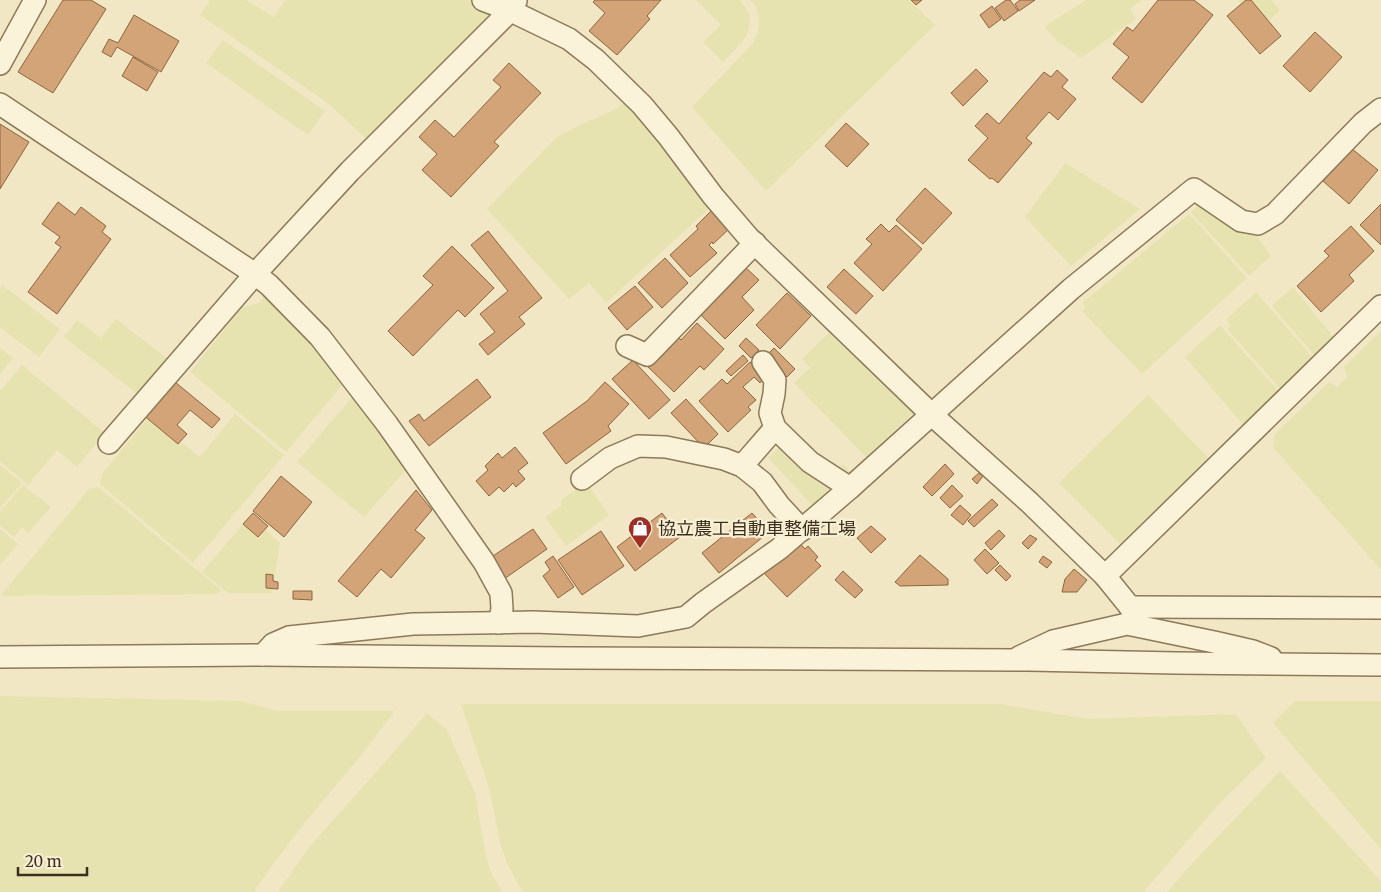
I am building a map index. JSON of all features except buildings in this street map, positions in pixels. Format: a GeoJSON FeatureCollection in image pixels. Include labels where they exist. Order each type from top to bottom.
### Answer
{"type":"FeatureCollection","features":[{"type":"Feature","properties":{"kind":"street"},"geometry":{"type":"LineString","coordinates":[[0,64],[35,0]]}},
{"type":"Feature","properties":{"kind":"street"},"geometry":{"type":"LineString","coordinates":[[482,0],[513,5],[569,39],[596,60],[642,105],[713,196],[755,244],[931,414],[1029,502],[1105,576],[1135,616],[1253,651],[1288,664]]}},
{"type":"Feature","properties":{"kind":"street"},"geometry":{"type":"LineString","coordinates":[[109,443],[256,274],[350,171],[504,17],[513,5]]}},
{"type":"Feature","properties":{"kind":"street"},"geometry":{"type":"LineString","coordinates":[[0,104],[256,274],[320,337],[387,424],[484,562],[501,593],[502,609],[499,623]]}},
{"type":"Feature","properties":{"kind":"street"},"geometry":{"type":"LineString","coordinates":[[263,655],[273,644],[290,637],[413,624],[533,622],[638,626],[686,618],[703,603],[802,530],[1071,289],[1194,189],[1241,221],[1258,224],[1275,214],[1363,123],[1381,109]]}},
{"type":"Feature","properties":{"kind":"street"},"geometry":{"type":"LineString","coordinates":[[627,346],[646,356],[755,244]]}},
{"type":"Feature","properties":{"kind":"street"},"geometry":{"type":"LineString","coordinates":[[1105,576],[1381,306]]}},
{"type":"Feature","properties":{"kind":"street"},"geometry":{"type":"LineString","coordinates":[[763,362],[775,380],[770,413],[775,428],[810,462],[850,488]]}},
{"type":"Feature","properties":{"kind":"street"},"geometry":{"type":"LineString","coordinates":[[742,466],[775,428]]}},
{"type":"Feature","properties":{"kind":"street"},"geometry":{"type":"LineString","coordinates":[[582,479],[610,458],[638,446],[666,447],[724,459],[742,466],[762,482],[802,530]]}},
{"type":"Feature","properties":{"kind":"street"},"geometry":{"type":"LineString","coordinates":[[1012,660],[1053,641],[1127,624],[1135,616],[1381,608]]}},
{"type":"Feature","properties":{"kind":"street"},"geometry":{"type":"LineString","coordinates":[[0,657],[263,655],[1012,660],[1381,665]]}},
{"type":"Feature","properties":{"kind":"shaded area"},"geometry":{"type":"Polygon","coordinates":[[[210,0],[246,0],[274,17],[285,0],[482,0],[500,8],[371,143],[325,101],[200,15],[210,0]]]}},
{"type":"Feature","properties":{"kind":"shaded area"},"geometry":{"type":"Polygon","coordinates":[[[696,0],[740,0],[750,15],[749,30],[743,41],[723,62],[703,42],[721,25],[696,0]]]}},
{"type":"Feature","properties":{"kind":"shaded area"},"geometry":{"type":"Polygon","coordinates":[[[751,0],[909,0],[935,25],[766,191],[692,107],[753,43],[758,31],[759,20],[757,9],[751,0]]]}},
{"type":"Feature","properties":{"kind":"shaded area"},"geometry":{"type":"Polygon","coordinates":[[[1086,0],[1142,0],[1130,9],[1136,19],[1081,58],[1056,40],[1044,27],[1086,0]]]}},
{"type":"Feature","properties":{"kind":"shaded area"},"geometry":{"type":"Polygon","coordinates":[[[1238,0],[1272,0],[1280,11],[1260,28],[1238,0]]]}},
{"type":"Feature","properties":{"kind":"shaded area"},"geometry":{"type":"Polygon","coordinates":[[[223,40],[325,111],[308,135],[206,63],[223,40]]]}},
{"type":"Feature","properties":{"kind":"shaded area"},"geometry":{"type":"Polygon","coordinates":[[[636,90],[726,193],[606,303],[589,283],[569,299],[487,209],[556,138],[616,109],[636,90]]]}},
{"type":"Feature","properties":{"kind":"shaded area"},"geometry":{"type":"Polygon","coordinates":[[[1065,163],[1140,209],[1071,266],[1025,217],[1065,163]]]}},
{"type":"Feature","properties":{"kind":"shaded area"},"geometry":{"type":"Polygon","coordinates":[[[1204,201],[1247,222],[1271,256],[1249,276],[1191,212],[1204,201]]]}},
{"type":"Feature","properties":{"kind":"shaded area"},"geometry":{"type":"Polygon","coordinates":[[[1189,214],[1247,278],[1142,374],[1082,311],[1086,307],[1082,303],[1189,214]]]}},
{"type":"Feature","properties":{"kind":"shaded area"},"geometry":{"type":"Polygon","coordinates":[[[2,285],[60,329],[39,357],[0,327],[0,289],[2,285]]]}},
{"type":"Feature","properties":{"kind":"shaded area"},"geometry":{"type":"Polygon","coordinates":[[[1293,287],[1335,339],[1316,357],[1272,306],[1293,287]]]}},
{"type":"Feature","properties":{"kind":"shaded area"},"geometry":{"type":"Polygon","coordinates":[[[272,288],[342,365],[334,376],[342,385],[286,452],[190,372],[242,307],[259,303],[272,288]]]}},
{"type":"Feature","properties":{"kind":"shaded area"},"geometry":{"type":"Polygon","coordinates":[[[1256,292],[1314,359],[1282,391],[1227,329],[1231,326],[1226,320],[1256,292]]]}},
{"type":"Feature","properties":{"kind":"shaded area"},"geometry":{"type":"Polygon","coordinates":[[[116,319],[174,364],[144,399],[64,337],[77,320],[101,338],[116,319]]]}},
{"type":"Feature","properties":{"kind":"shaded area"},"geometry":{"type":"Polygon","coordinates":[[[842,320],[926,401],[866,457],[794,383],[810,368],[802,359],[842,320]]]}},
{"type":"Feature","properties":{"kind":"shaded area"},"geometry":{"type":"Polygon","coordinates":[[[1220,325],[1280,393],[1245,427],[1185,357],[1220,325]]]}},
{"type":"Feature","properties":{"kind":"shaded area"},"geometry":{"type":"Polygon","coordinates":[[[1381,331],[1381,570],[1273,447],[1275,434],[1329,382],[1337,387],[1347,378],[1344,367],[1381,331]]]}},
{"type":"Feature","properties":{"kind":"shaded area"},"geometry":{"type":"Polygon","coordinates":[[[0,348],[13,358],[0,374],[0,348]]]}},
{"type":"Feature","properties":{"kind":"shaded area"},"geometry":{"type":"Polygon","coordinates":[[[22,365],[105,433],[77,467],[57,450],[28,485],[0,461],[0,391],[22,365]]]}},
{"type":"Feature","properties":{"kind":"shaded area"},"geometry":{"type":"Polygon","coordinates":[[[359,389],[411,464],[364,517],[297,462],[359,389]]]}},
{"type":"Feature","properties":{"kind":"shaded area"},"geometry":{"type":"Polygon","coordinates":[[[1148,395],[1211,461],[1123,547],[1059,483],[1148,395]]]}},
{"type":"Feature","properties":{"kind":"shaded area"},"geometry":{"type":"Polygon","coordinates":[[[235,414],[284,455],[193,563],[100,484],[102,474],[149,417],[200,457],[235,414]]]}},
{"type":"Feature","properties":{"kind":"shaded area"},"geometry":{"type":"Polygon","coordinates":[[[788,439],[832,475],[843,464],[851,473],[814,507],[768,458],[788,439]]]}},
{"type":"Feature","properties":{"kind":"shaded area"},"geometry":{"type":"Polygon","coordinates":[[[0,465],[22,483],[0,508],[0,465]]]}},
{"type":"Feature","properties":{"kind":"shaded area"},"geometry":{"type":"Polygon","coordinates":[[[586,482],[609,515],[566,546],[545,517],[561,506],[561,500],[586,482]]]}},
{"type":"Feature","properties":{"kind":"shaded area"},"geometry":{"type":"Polygon","coordinates":[[[23,485],[51,507],[28,533],[22,527],[14,537],[0,525],[0,512],[23,485]]]}},
{"type":"Feature","properties":{"kind":"shaded area"},"geometry":{"type":"Polygon","coordinates":[[[98,487],[221,590],[217,594],[4,596],[2,594],[89,489],[98,487]]]}},
{"type":"Feature","properties":{"kind":"shaded area"},"geometry":{"type":"Polygon","coordinates":[[[250,516],[280,543],[272,593],[228,593],[202,572],[250,516]]]}},
{"type":"Feature","properties":{"kind":"shaded area"},"geometry":{"type":"Polygon","coordinates":[[[0,529],[18,544],[0,565],[0,529]]]}},
{"type":"Feature","properties":{"kind":"shaded area"},"geometry":{"type":"Polygon","coordinates":[[[0,696],[241,701],[277,711],[395,711],[302,826],[254,892],[0,892],[0,696]]]}},
{"type":"Feature","properties":{"kind":"shaded area"},"geometry":{"type":"Polygon","coordinates":[[[1295,701],[1381,701],[1381,849],[1273,723],[1295,701]]]}},
{"type":"Feature","properties":{"kind":"shaded area"},"geometry":{"type":"Polygon","coordinates":[[[461,704],[999,704],[1088,719],[1236,714],[1266,758],[1216,807],[1144,892],[524,892],[508,865],[500,843],[490,791],[461,704]]]}},
{"type":"Feature","properties":{"kind":"shaded area"},"geometry":{"type":"Polygon","coordinates":[[[427,713],[447,730],[475,793],[486,857],[492,875],[502,892],[278,892],[310,846],[427,713]]]}},
{"type":"Feature","properties":{"kind":"shaded area"},"geometry":{"type":"Polygon","coordinates":[[[1280,771],[1381,881],[1381,892],[1167,892],[1186,870],[1280,771]]]}},
{"type":"Feature","properties":{"kind":"place","name":"協立農工自動車整備工場"},"geometry":{"type":"Point","coordinates":[640,549]}}]}
